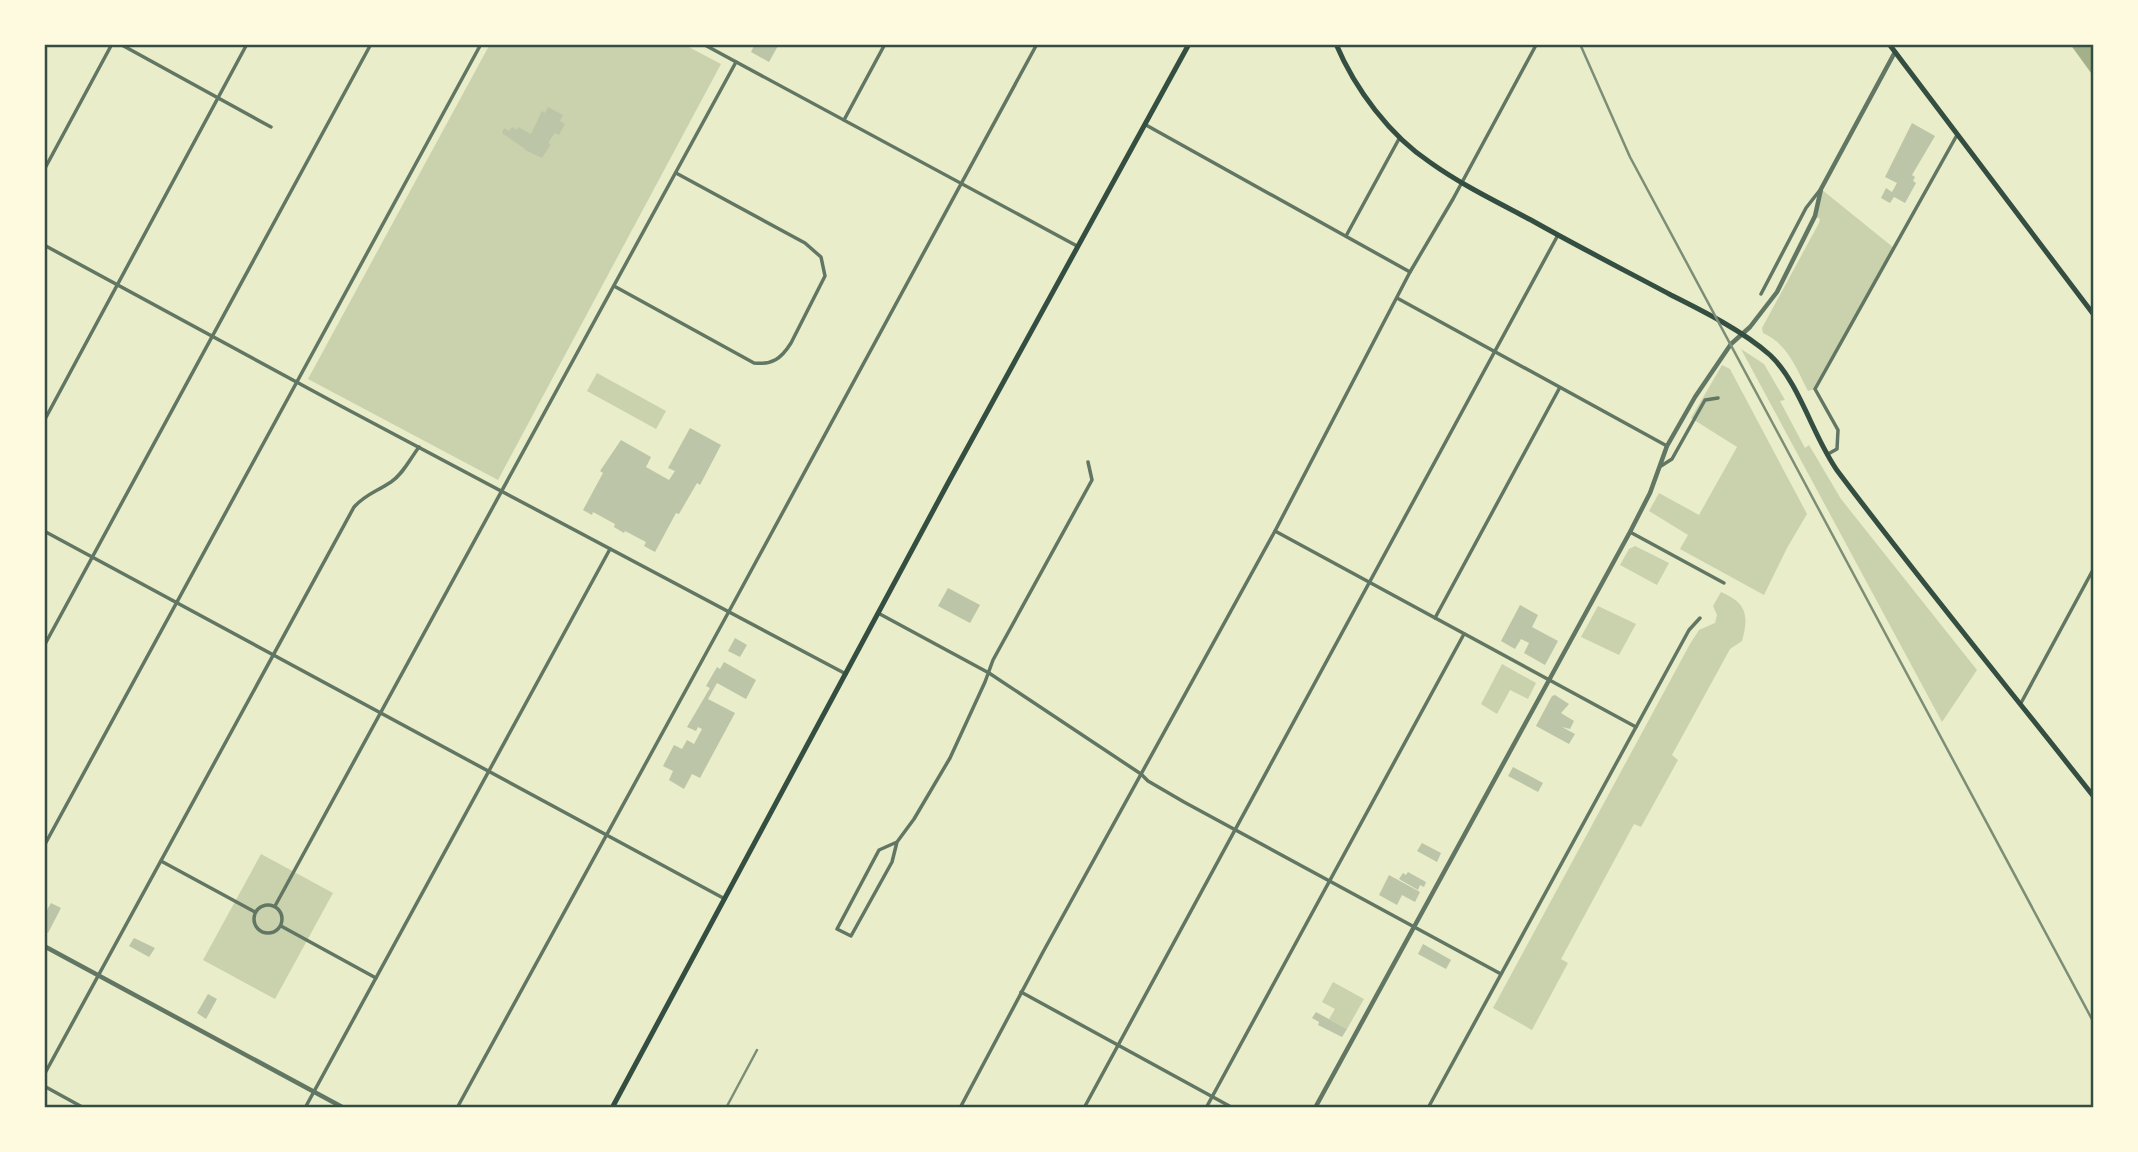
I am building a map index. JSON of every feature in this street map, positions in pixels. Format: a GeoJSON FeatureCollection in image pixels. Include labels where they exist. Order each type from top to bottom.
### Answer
{"type":"FeatureCollection","features":[{"type":"Feature","properties":{"kind":"main road"},"geometry":{"type":"LineString","coordinates":[[612,1108],[1077,246],[1189,44]]}},
{"type":"Feature","properties":{"kind":"main road"},"geometry":{"type":"LineString","coordinates":[[1336,44],[1364,94],[1400,137],[1428,162],[1692,306],[1772,357],[1837,470],[2093,792]]}},
{"type":"Feature","properties":{"kind":"main road"},"geometry":{"type":"LineString","coordinates":[[1889,44],[2094,315]]}},
{"type":"Feature","properties":{"kind":"street"},"geometry":{"type":"LineString","coordinates":[[44,170],[112,44]]}},
{"type":"Feature","properties":{"kind":"street"},"geometry":{"type":"LineString","coordinates":[[120,44],[271,127]]}},
{"type":"Feature","properties":{"kind":"street"},"geometry":{"type":"LineString","coordinates":[[44,421],[247,44]]}},
{"type":"Feature","properties":{"kind":"street"},"geometry":{"type":"LineString","coordinates":[[44,646],[371,44]]}},
{"type":"Feature","properties":{"kind":"street"},"geometry":{"type":"LineString","coordinates":[[44,846],[481,44]]}},
{"type":"Feature","properties":{"kind":"street"},"geometry":{"type":"LineString","coordinates":[[703,44],[1077,246]]}},
{"type":"Feature","properties":{"kind":"street"},"geometry":{"type":"LineString","coordinates":[[844,120],[885,44]]}},
{"type":"Feature","properties":{"kind":"street"},"geometry":{"type":"LineString","coordinates":[[457,1108],[1037,44]]}},
{"type":"Feature","properties":{"kind":"street"},"geometry":{"type":"LineString","coordinates":[[960,1108],[1275,531],[1410,272],[1535,47],[1533,44]]}},
{"type":"Feature","properties":{"kind":"street"},"geometry":{"type":"LineString","coordinates":[[1760,294],[1895,52]]}},
{"type":"Feature","properties":{"kind":"street"},"geometry":{"type":"LineString","coordinates":[[275,906],[736,62]]}},
{"type":"Feature","properties":{"kind":"street"},"geometry":{"type":"LineString","coordinates":[[1144,124],[1410,272]]}},
{"type":"Feature","properties":{"kind":"street"},"geometry":{"type":"LineString","coordinates":[[1828,454],[1837,449],[1838,430],[1815,389],[1958,133]]}},
{"type":"Feature","properties":{"kind":"street"},"geometry":{"type":"LineString","coordinates":[[1346,236],[1400,137]]}},
{"type":"Feature","properties":{"kind":"street"},"geometry":{"type":"LineString","coordinates":[[614,286],[754,363],[776,361],[791,343],[825,276],[821,257],[805,243],[676,173]]}},
{"type":"Feature","properties":{"kind":"street"},"geometry":{"type":"LineString","coordinates":[[1315,1108],[1630,531],[1661,466],[1667,446],[1719,360],[1750,327],[1777,292],[1815,216],[1821,188]]}},
{"type":"Feature","properties":{"kind":"street"},"geometry":{"type":"LineString","coordinates":[[1084,1108],[1559,235]]}},
{"type":"Feature","properties":{"kind":"street"},"geometry":{"type":"LineString","coordinates":[[44,245],[846,674]]}},
{"type":"Feature","properties":{"kind":"street"},"geometry":{"type":"LineString","coordinates":[[1397,298],[1667,446]]}},
{"type":"Feature","properties":{"kind":"street"},"geometry":{"type":"LineString","coordinates":[[1436,618],[1560,388]]}},
{"type":"Feature","properties":{"kind":"street"},"geometry":{"type":"LineString","coordinates":[[1661,466],[1672,459],[1705,400],[1718,398]]}},
{"type":"Feature","properties":{"kind":"street"},"geometry":{"type":"LineString","coordinates":[[44,1075],[354,508],[369,493],[391,482],[419,447]]}},
{"type":"Feature","properties":{"kind":"street"},"geometry":{"type":"LineString","coordinates":[[897,842],[879,850],[837,929],[851,936],[892,862],[897,842],[914,819],[950,758],[993,660],[1092,480],[1087,462]]}},
{"type":"Feature","properties":{"kind":"street"},"geometry":{"type":"LineString","coordinates":[[44,531],[725,899]]}},
{"type":"Feature","properties":{"kind":"street"},"geometry":{"type":"LineString","coordinates":[[1275,531],[1636,727]]}},
{"type":"Feature","properties":{"kind":"street"},"geometry":{"type":"LineString","coordinates":[[1630,531],[1724,583]]}},
{"type":"Feature","properties":{"kind":"street"},"geometry":{"type":"LineString","coordinates":[[305,1108],[610,549]]}},
{"type":"Feature","properties":{"kind":"street"},"geometry":{"type":"LineString","coordinates":[[2021,703],[2094,568]]}},
{"type":"Feature","properties":{"kind":"street"},"geometry":{"type":"LineString","coordinates":[[878,613],[989,673],[1148,781],[1184,802],[1501,974]]}},
{"type":"Feature","properties":{"kind":"street"},"geometry":{"type":"LineString","coordinates":[[1428,1108],[1689,630],[1700,618]]}},
{"type":"Feature","properties":{"kind":"street"},"geometry":{"type":"LineString","coordinates":[[1206,1108],[1464,634]]}},
{"type":"Feature","properties":{"kind":"street"},"geometry":{"type":"LineString","coordinates":[[161,861],[255,912]]}},
{"type":"Feature","properties":{"kind":"street"},"geometry":{"type":"LineString","coordinates":[[255,912],[265,905],[275,906],[281,913],[281,926]]}},
{"type":"Feature","properties":{"kind":"street"},"geometry":{"type":"LineString","coordinates":[[255,912],[254,924],[260,931],[269,934],[281,926]]}},
{"type":"Feature","properties":{"kind":"street"},"geometry":{"type":"LineString","coordinates":[[281,926],[376,978]]}},
{"type":"Feature","properties":{"kind":"street"},"geometry":{"type":"LineString","coordinates":[[44,946],[344,1108]]}},
{"type":"Feature","properties":{"kind":"street"},"geometry":{"type":"LineString","coordinates":[[1021,992],[1233,1108]]}},
{"type":"Feature","properties":{"kind":"street"},"geometry":{"type":"LineString","coordinates":[[44,1086],[84,1108]]}},
{"type":"Feature","properties":{"kind":"shaded area"},"geometry":{"type":"Polygon","coordinates":[[[490,44],[683,44],[721,64],[498,480],[308,379],[490,44]]]}},
{"type":"Feature","properties":{"kind":"shaded area"},"geometry":{"type":"Polygon","coordinates":[[[2070,44],[2094,44],[2094,77],[2070,44]]]}},
{"type":"Feature","properties":{"kind":"shaded area"},"geometry":{"type":"Polygon","coordinates":[[[1821,189],[1894,248],[1815,389],[1808,391],[1785,350],[1763,333],[1762,328],[1819,223],[1820,219],[1815,216],[1821,189]]]}},
{"type":"Feature","properties":{"kind":"shaded area"},"geometry":{"type":"Polygon","coordinates":[[[1741,349],[1764,364],[1785,400],[1780,401],[1805,448],[1809,445],[1841,499],[1977,670],[1942,722],[1741,349]]]}},
{"type":"Feature","properties":{"kind":"shaded area"},"geometry":{"type":"Polygon","coordinates":[[[1722,365],[1730,369],[1807,514],[1764,595],[1680,549],[1688,535],[1649,511],[1659,493],[1699,515],[1737,447],[1691,418],[1722,365]]]}},
{"type":"Feature","properties":{"kind":"shaded area"},"geometry":{"type":"Polygon","coordinates":[[[597,373],[666,411],[656,429],[587,391],[597,373]]]}},
{"type":"Feature","properties":{"kind":"shaded area"},"geometry":{"type":"Polygon","coordinates":[[[1635,546],[1669,563],[1657,585],[1620,565],[1629,549],[1635,546]]]}},
{"type":"Feature","properties":{"kind":"shaded area"},"geometry":{"type":"Polygon","coordinates":[[[1721,592],[1730,596],[1744,611],[1742,641],[1730,649],[1672,755],[1678,760],[1641,827],[1634,824],[1561,959],[1568,963],[1532,1030],[1493,1008],[1690,644],[1699,630],[1715,623],[1717,615],[1713,606],[1721,592]]]}},
{"type":"Feature","properties":{"kind":"shaded area"},"geometry":{"type":"Polygon","coordinates":[[[1598,606],[1636,624],[1619,655],[1581,637],[1598,606]]]}},
{"type":"Feature","properties":{"kind":"shaded area"},"geometry":{"type":"Polygon","coordinates":[[[1502,664],[1536,683],[1528,699],[1510,690],[1497,714],[1481,704],[1502,664]]]}},
{"type":"Feature","properties":{"kind":"shaded area"},"geometry":{"type":"Polygon","coordinates":[[[261,854],[333,893],[275,999],[203,960],[261,854]]]}},
{"type":"Feature","properties":{"kind":"shaded area"},"geometry":{"type":"Polygon","coordinates":[[[1333,982],[1364,999],[1347,1029],[1329,1019],[1335,1009],[1322,1002],[1333,982]]]}},
{"type":"Feature","properties":{"kind":"building"},"geometry":{"type":"Polygon","coordinates":[[[755,44],[779,44],[769,62],[751,52],[755,44]]]}},
{"type":"Feature","properties":{"kind":"building"},"geometry":{"type":"Polygon","coordinates":[[[548,107],[563,115],[560,121],[565,124],[559,135],[555,133],[552,137],[548,143],[551,144],[542,158],[525,150],[502,133],[504,128],[509,131],[512,127],[517,130],[518,127],[531,134],[542,111],[545,113],[548,107]]]}},
{"type":"Feature","properties":{"kind":"building"},"geometry":{"type":"Polygon","coordinates":[[[1912,123],[1935,136],[1912,175],[1916,183],[1905,203],[1894,197],[1890,203],[1881,198],[1886,188],[1892,192],[1897,183],[1885,177],[1912,123]]]}},
{"type":"Feature","properties":{"kind":"building"},"geometry":{"type":"Polygon","coordinates":[[[690,428],[721,445],[700,485],[697,483],[679,514],[676,513],[655,552],[644,546],[646,542],[625,531],[624,533],[614,527],[615,524],[593,512],[592,515],[583,510],[603,473],[600,471],[621,440],[651,457],[646,467],[669,480],[675,471],[668,468],[690,428]]]}},
{"type":"Feature","properties":{"kind":"building"},"geometry":{"type":"Polygon","coordinates":[[[948,588],[980,605],[970,623],[938,606],[948,588]]]}},
{"type":"Feature","properties":{"kind":"building"},"geometry":{"type":"Polygon","coordinates":[[[1520,605],[1538,615],[1532,627],[1558,641],[1545,665],[1524,653],[1529,643],[1521,639],[1515,649],[1501,641],[1520,605]]]}},
{"type":"Feature","properties":{"kind":"building"},"geometry":{"type":"Polygon","coordinates":[[[735,638],[747,645],[740,657],[728,651],[735,638]]]}},
{"type":"Feature","properties":{"kind":"building"},"geometry":{"type":"Polygon","coordinates":[[[724,662],[756,680],[746,699],[717,683],[708,699],[735,713],[700,778],[692,774],[684,789],[669,780],[673,771],[663,766],[674,745],[682,749],[687,740],[694,744],[702,729],[698,727],[696,731],[687,727],[710,688],[706,686],[717,667],[720,669],[724,662]]]}},
{"type":"Feature","properties":{"kind":"building"},"geometry":{"type":"Polygon","coordinates":[[[1555,695],[1569,704],[1561,713],[1574,721],[1570,729],[1562,727],[1575,734],[1569,744],[1536,726],[1555,695]]]}},
{"type":"Feature","properties":{"kind":"building"},"geometry":{"type":"Polygon","coordinates":[[[1513,767],[1543,783],[1538,792],[1508,776],[1513,767]]]}},
{"type":"Feature","properties":{"kind":"building"},"geometry":{"type":"Polygon","coordinates":[[[1422,843],[1441,853],[1437,862],[1417,851],[1422,843]]]}},
{"type":"Feature","properties":{"kind":"building"},"geometry":{"type":"Polygon","coordinates":[[[1408,872],[1426,882],[1424,887],[1420,885],[1418,890],[1399,879],[1403,873],[1406,875],[1408,872]]]}},
{"type":"Feature","properties":{"kind":"building"},"geometry":{"type":"Polygon","coordinates":[[[1389,875],[1420,892],[1415,902],[1402,895],[1397,905],[1379,895],[1389,875]]]}},
{"type":"Feature","properties":{"kind":"building"},"geometry":{"type":"Polygon","coordinates":[[[51,903],[61,908],[48,933],[44,931],[44,915],[51,903]]]}},
{"type":"Feature","properties":{"kind":"building"},"geometry":{"type":"Polygon","coordinates":[[[134,938],[155,948],[149,957],[129,946],[134,938]]]}},
{"type":"Feature","properties":{"kind":"building"},"geometry":{"type":"Polygon","coordinates":[[[1423,944],[1451,960],[1446,969],[1418,954],[1423,944]]]}},
{"type":"Feature","properties":{"kind":"building"},"geometry":{"type":"Polygon","coordinates":[[[208,994],[217,999],[206,1019],[197,1013],[208,994]]]}},
{"type":"Feature","properties":{"kind":"building"},"geometry":{"type":"Polygon","coordinates":[[[1316,1012],[1347,1029],[1342,1037],[1318,1025],[1319,1022],[1312,1018],[1316,1012]]]}},
{"type":"Feature","properties":{"kind":"railway"},"geometry":{"type":"LineString","coordinates":[[1580,44],[1630,157],[2094,1023]]}},
{"type":"Feature","properties":{"kind":"railway"},"geometry":{"type":"LineString","coordinates":[[726,1108],[757,1050]]}}]}
